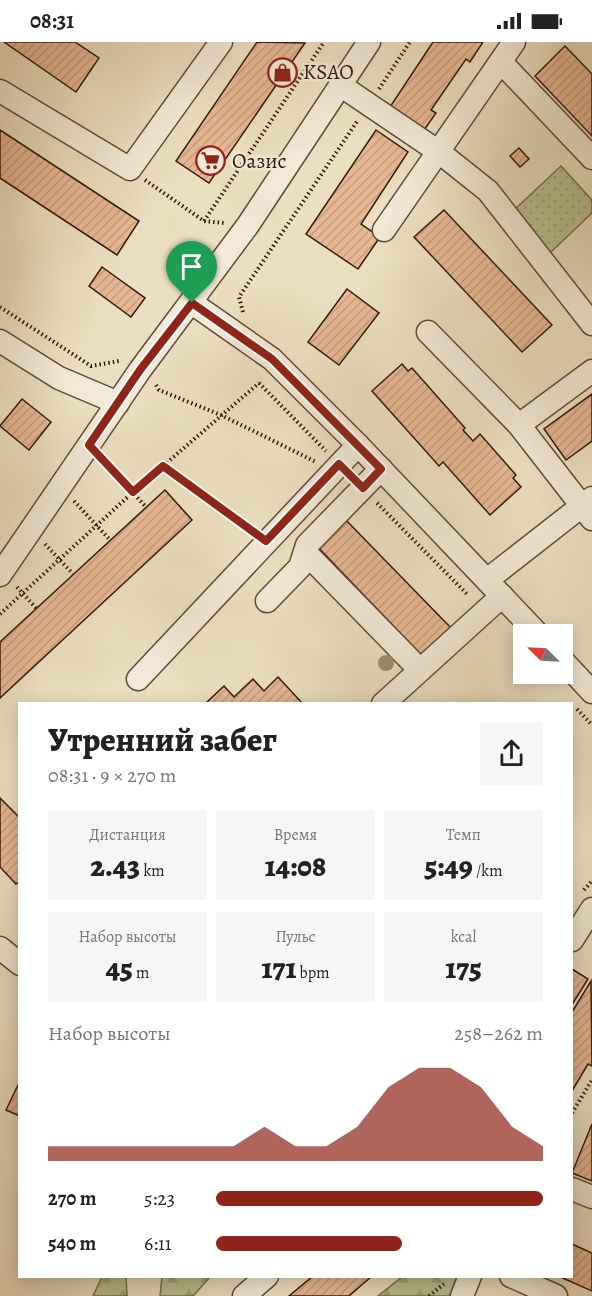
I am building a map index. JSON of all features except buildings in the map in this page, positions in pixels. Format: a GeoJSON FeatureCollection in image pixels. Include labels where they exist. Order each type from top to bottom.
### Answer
{"type":"FeatureCollection","features":[{"type":"Feature","properties":{"kind":"street"},"geometry":{"type":"LineString","coordinates":[[0,91],[130,169],[221,42]]}},
{"type":"Feature","properties":{"kind":"street"},"geometry":{"type":"LineString","coordinates":[[384,230],[514,42]]}},
{"type":"Feature","properties":{"kind":"street"},"geometry":{"type":"LineString","coordinates":[[1,573],[118,403],[248,225],[367,43]]}},
{"type":"Feature","properties":{"kind":"street"},"geometry":{"type":"LineString","coordinates":[[501,62],[592,158]]}},
{"type":"Feature","properties":{"kind":"street"},"geometry":{"type":"LineString","coordinates":[[340,85],[439,152],[488,191],[592,324]]}},
{"type":"Feature","properties":{"kind":"street"},"geometry":{"type":"LineString","coordinates":[[192,303],[272,359],[358,445],[529,624]]}},
{"type":"Feature","properties":{"kind":"street"},"geometry":{"type":"LineString","coordinates":[[385,702],[485,612],[495,588],[588,508],[519,425],[428,332]]}},
{"type":"Feature","properties":{"kind":"street"},"geometry":{"type":"LineString","coordinates":[[0,341],[59,378],[118,403]]}},
{"type":"Feature","properties":{"kind":"street"},"geometry":{"type":"LineString","coordinates":[[519,425],[592,371]]}},
{"type":"Feature","properties":{"kind":"street"},"geometry":{"type":"LineString","coordinates":[[138,679],[358,445]]}},
{"type":"Feature","properties":{"kind":"street"},"geometry":{"type":"LineString","coordinates":[[267,600],[300,567],[307,545],[381,469]]}},
{"type":"Feature","properties":{"kind":"street"},"geometry":{"type":"LineString","coordinates":[[306,553],[420,670]]}},
{"type":"Feature","properties":{"kind":"street"},"geometry":{"type":"LineString","coordinates":[[573,672],[592,692]]}},
{"type":"Feature","properties":{"kind":"street"},"geometry":{"type":"LineString","coordinates":[[0,948],[18,962]]}},
{"type":"Feature","properties":{"kind":"street"},"geometry":{"type":"LineString","coordinates":[[573,1189],[592,1197]]}},
{"type":"Feature","properties":{"kind":"street"},"geometry":{"type":"LineString","coordinates":[[244,1296],[265,1278]]}},
{"type":"Feature","properties":{"kind":"street"},"geometry":{"type":"LineString","coordinates":[[455,1288],[468,1278]]}},
{"type":"Feature","properties":{"kind":"street"},"geometry":{"type":"LineString","coordinates":[[516,1278],[556,1296]]}},
{"type":"Feature","properties":{"kind":"path"},"geometry":{"type":"LineString","coordinates":[[204,221],[324,42]]}},
{"type":"Feature","properties":{"kind":"path"},"geometry":{"type":"LineString","coordinates":[[239,297],[410,42]]}},
{"type":"Feature","properties":{"kind":"path"},"geometry":{"type":"LineString","coordinates":[[130,169],[204,221],[248,225],[274,244]]}},
{"type":"Feature","properties":{"kind":"path"},"geometry":{"type":"LineString","coordinates":[[0,307],[91,366],[126,360]]}},
{"type":"Feature","properties":{"kind":"path"},"geometry":{"type":"LineString","coordinates":[[259,371],[259,383],[336,467]]}},
{"type":"Feature","properties":{"kind":"path"},"geometry":{"type":"LineString","coordinates":[[154,380],[159,390],[221,415],[336,467]]}},
{"type":"Feature","properties":{"kind":"path"},"geometry":{"type":"LineString","coordinates":[[0,614],[133,492],[259,383]]}},
{"type":"Feature","properties":{"kind":"path"},"geometry":{"type":"LineString","coordinates":[[89,445],[146,507]]}},
{"type":"Feature","properties":{"kind":"path"},"geometry":{"type":"LineString","coordinates":[[163,466],[266,541]]}},
{"type":"Feature","properties":{"kind":"path"},"geometry":{"type":"LineString","coordinates":[[61,487],[110,540]]}},
{"type":"Feature","properties":{"kind":"path"},"geometry":{"type":"LineString","coordinates":[[363,488],[485,612]]}},
{"type":"Feature","properties":{"kind":"path"},"geometry":{"type":"LineString","coordinates":[[32,529],[73,574]]}},
{"type":"Feature","properties":{"kind":"path"},"geometry":{"type":"LineString","coordinates":[[1,573],[36,608]]}},
{"type":"Feature","properties":{"kind":"path"},"geometry":{"type":"LineString","coordinates":[[573,1111],[592,1080]]}},
{"type":"Feature","properties":{"kind":"path"},"geometry":{"type":"LineString","coordinates":[[429,1296],[455,1288]]}},
{"type":"Feature","properties":{"kind":"green space"},"geometry":{"type":"Polygon","coordinates":[[[561,166],[592,200],[592,213],[550,253],[512,212],[561,166]]]}},
{"type":"Feature","properties":{"kind":"green space"},"geometry":{"type":"Polygon","coordinates":[[[102,1278],[126,1278],[127,1296],[93,1296],[102,1278]]]}},
{"type":"Feature","properties":{"kind":"green space"},"geometry":{"type":"Polygon","coordinates":[[[162,1278],[209,1278],[193,1296],[160,1296],[162,1278]]]}},
{"type":"Feature","properties":{"kind":"green space"},"geometry":{"type":"Polygon","coordinates":[[[401,1278],[465,1278],[456,1296],[378,1296],[401,1278]]]}},
{"type":"Feature","properties":{"kind":"place","name":"KSAO"},"geometry":{"type":"Point","coordinates":[282,72]}},
{"type":"Feature","properties":{"kind":"place","name":"Оазис"},"geometry":{"type":"Point","coordinates":[211,161]}},
{"type":"Feature","properties":{"kind":"route"},"geometry":{"type":"LineString","coordinates":[[192,303],[272,359],[381,469],[363,488],[339,464],[266,541],[163,466],[133,492],[89,445],[140,370],[192,303]]}}]}
